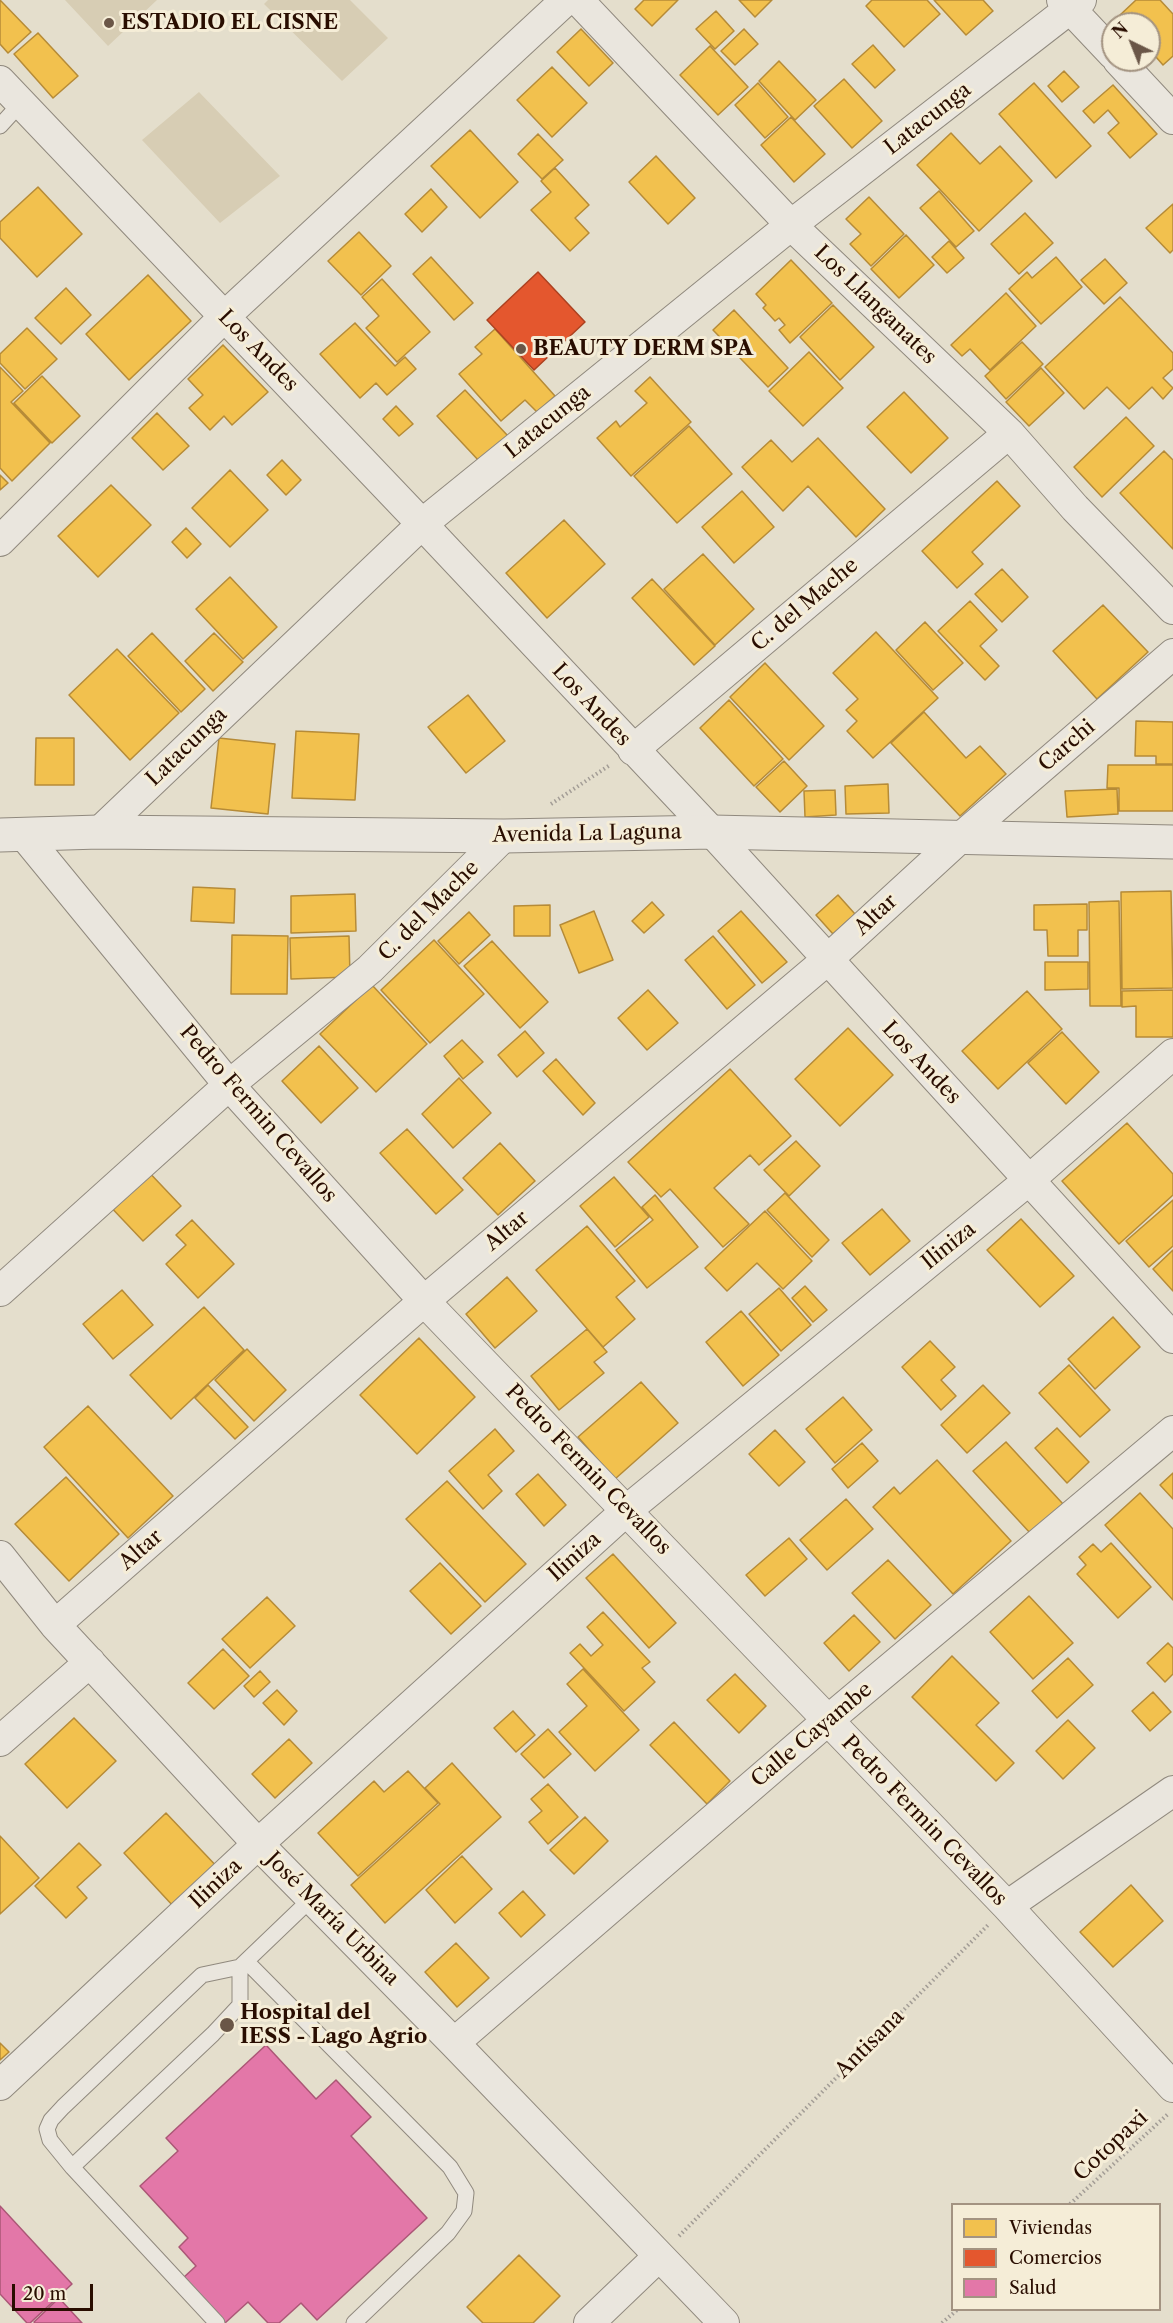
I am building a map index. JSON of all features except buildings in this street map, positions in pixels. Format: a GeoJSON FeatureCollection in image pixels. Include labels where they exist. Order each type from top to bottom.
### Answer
{"type":"FeatureCollection","features":[{"type":"Feature","properties":{"kind":"street"},"geometry":{"type":"LineString","coordinates":[[0,541],[225,316],[566,0]]}},
{"type":"Feature","properties":{"kind":"street","name":"Los Llanganates"},"geometry":{"type":"LineString","coordinates":[[578,0],[791,225],[1009,433],[1075,508],[1173,609]]}},
{"type":"Feature","properties":{"kind":"street"},"geometry":{"type":"LineString","coordinates":[[1071,3],[1101,39]]}},
{"type":"Feature","properties":{"kind":"street","name":"Latacunga"},"geometry":{"type":"LineString","coordinates":[[99,832],[422,524],[791,225],[1071,3]]}},
{"type":"Feature","properties":{"kind":"street"},"geometry":{"type":"LineString","coordinates":[[1129,72],[1173,119]]}},
{"type":"Feature","properties":{"kind":"street","name":"Los Andes"},"geometry":{"type":"LineString","coordinates":[[0,81],[712,832],[1173,1338]]}},
{"type":"Feature","properties":{"kind":"street","name":"C. del Mache"},"geometry":{"type":"LineString","coordinates":[[633,750],[1009,433]]}},
{"type":"Feature","properties":{"kind":"street","name":"Carchi"},"geometry":{"type":"LineString","coordinates":[[960,838],[1173,654]]}},
{"type":"Feature","properties":{"kind":"street","name":"Avenida La Laguna"},"geometry":{"type":"LineString","coordinates":[[12,835],[99,832],[504,836],[712,832],[1173,842]]}},
{"type":"Feature","properties":{"kind":"street","name":"Pedro Fermin Cevallos"},"geometry":{"type":"LineString","coordinates":[[12,835],[229,1085],[424,1301],[1007,1906],[1173,2088]]}},
{"type":"Feature","properties":{"kind":"street","name":"C. del Mache"},"geometry":{"type":"LineString","coordinates":[[0,1291],[229,1085],[370,969],[504,836]]}},
{"type":"Feature","properties":{"kind":"street","name":"Altar"},"geometry":{"type":"LineString","coordinates":[[55,1625],[424,1301],[827,960],[960,838]]}},
{"type":"Feature","properties":{"kind":"street","name":"Iliniza"},"geometry":{"type":"LineString","coordinates":[[0,2085],[258,1844],[627,1510],[1029,1180],[1173,1054]]}},
{"type":"Feature","properties":{"kind":"street","name":"Calle Cayambe"},"geometry":{"type":"LineString","coordinates":[[454,2043],[827,1721],[1173,1431]]}},
{"type":"Feature","properties":{"kind":"street","name":"José María Urbina"},"geometry":{"type":"LineString","coordinates":[[0,1556],[55,1625],[258,1844],[724,2323]]}},
{"type":"Feature","properties":{"kind":"street"},"geometry":{"type":"LineString","coordinates":[[0,1741],[90,1662]]}},
{"type":"Feature","properties":{"kind":"street"},"geometry":{"type":"LineString","coordinates":[[1007,1906],[1173,1791]]}},
{"type":"Feature","properties":{"kind":"street"},"geometry":{"type":"LineString","coordinates":[[589,2323],[659,2256]]}},
{"type":"Feature","properties":{"kind":"lane"},"geometry":{"type":"LineString","coordinates":[[0,126],[20,104]]}},
{"type":"Feature","properties":{"kind":"lane"},"geometry":{"type":"LineString","coordinates":[[217,2323],[72,2167],[50,2140],[47,2129],[51,2120],[202,1975],[243,1964],[312,1898]]}},
{"type":"Feature","properties":{"kind":"lane"},"geometry":{"type":"LineString","coordinates":[[72,2167],[213,2034],[240,2005],[243,1964]]}},
{"type":"Feature","properties":{"kind":"lane"},"geometry":{"type":"LineString","coordinates":[[243,1964],[450,2167],[466,2193],[464,2211],[448,2233],[354,2323]]}},
{"type":"Feature","properties":{"kind":"path"},"geometry":{"type":"LineString","coordinates":[[544,809],[633,750]]}},
{"type":"Feature","properties":{"kind":"path","name":"Antisana"},"geometry":{"type":"LineString","coordinates":[[659,2256],[1007,1906]]}},
{"type":"Feature","properties":{"kind":"path","name":"Cotopaxi"},"geometry":{"type":"LineString","coordinates":[[1072,2203],[1173,2109]]}},
{"type":"Feature","properties":{"kind":"path"},"geometry":{"type":"LineString","coordinates":[[942,2323],[956,2311]]}},
{"type":"Feature","properties":{"kind":"shaded area","name":"ESTADIO EL CISNE"},"geometry":{"type":"Polygon","coordinates":[[[65,0],[157,0],[108,46],[65,0]]]}},
{"type":"Feature","properties":{"kind":"shaded area"},"geometry":{"type":"Polygon","coordinates":[[[268,0],[350,0],[388,38],[342,81],[264,4],[268,0]]]}},
{"type":"Feature","properties":{"kind":"shaded area"},"geometry":{"type":"Polygon","coordinates":[[[199,92],[280,176],[220,223],[142,140],[199,92]]]}},
{"type":"Feature","properties":{"kind":"place","name":"ESTADIO EL CISNE"},"geometry":{"type":"Point","coordinates":[109,23]}},
{"type":"Feature","properties":{"kind":"place","name":"BEAUTY DERM SPA"},"geometry":{"type":"Point","coordinates":[521,349]}},
{"type":"Feature","properties":{"kind":"place","name":"Hospital del IESS - Lago Agrio"},"geometry":{"type":"Point","coordinates":[227,2025]}}]}
